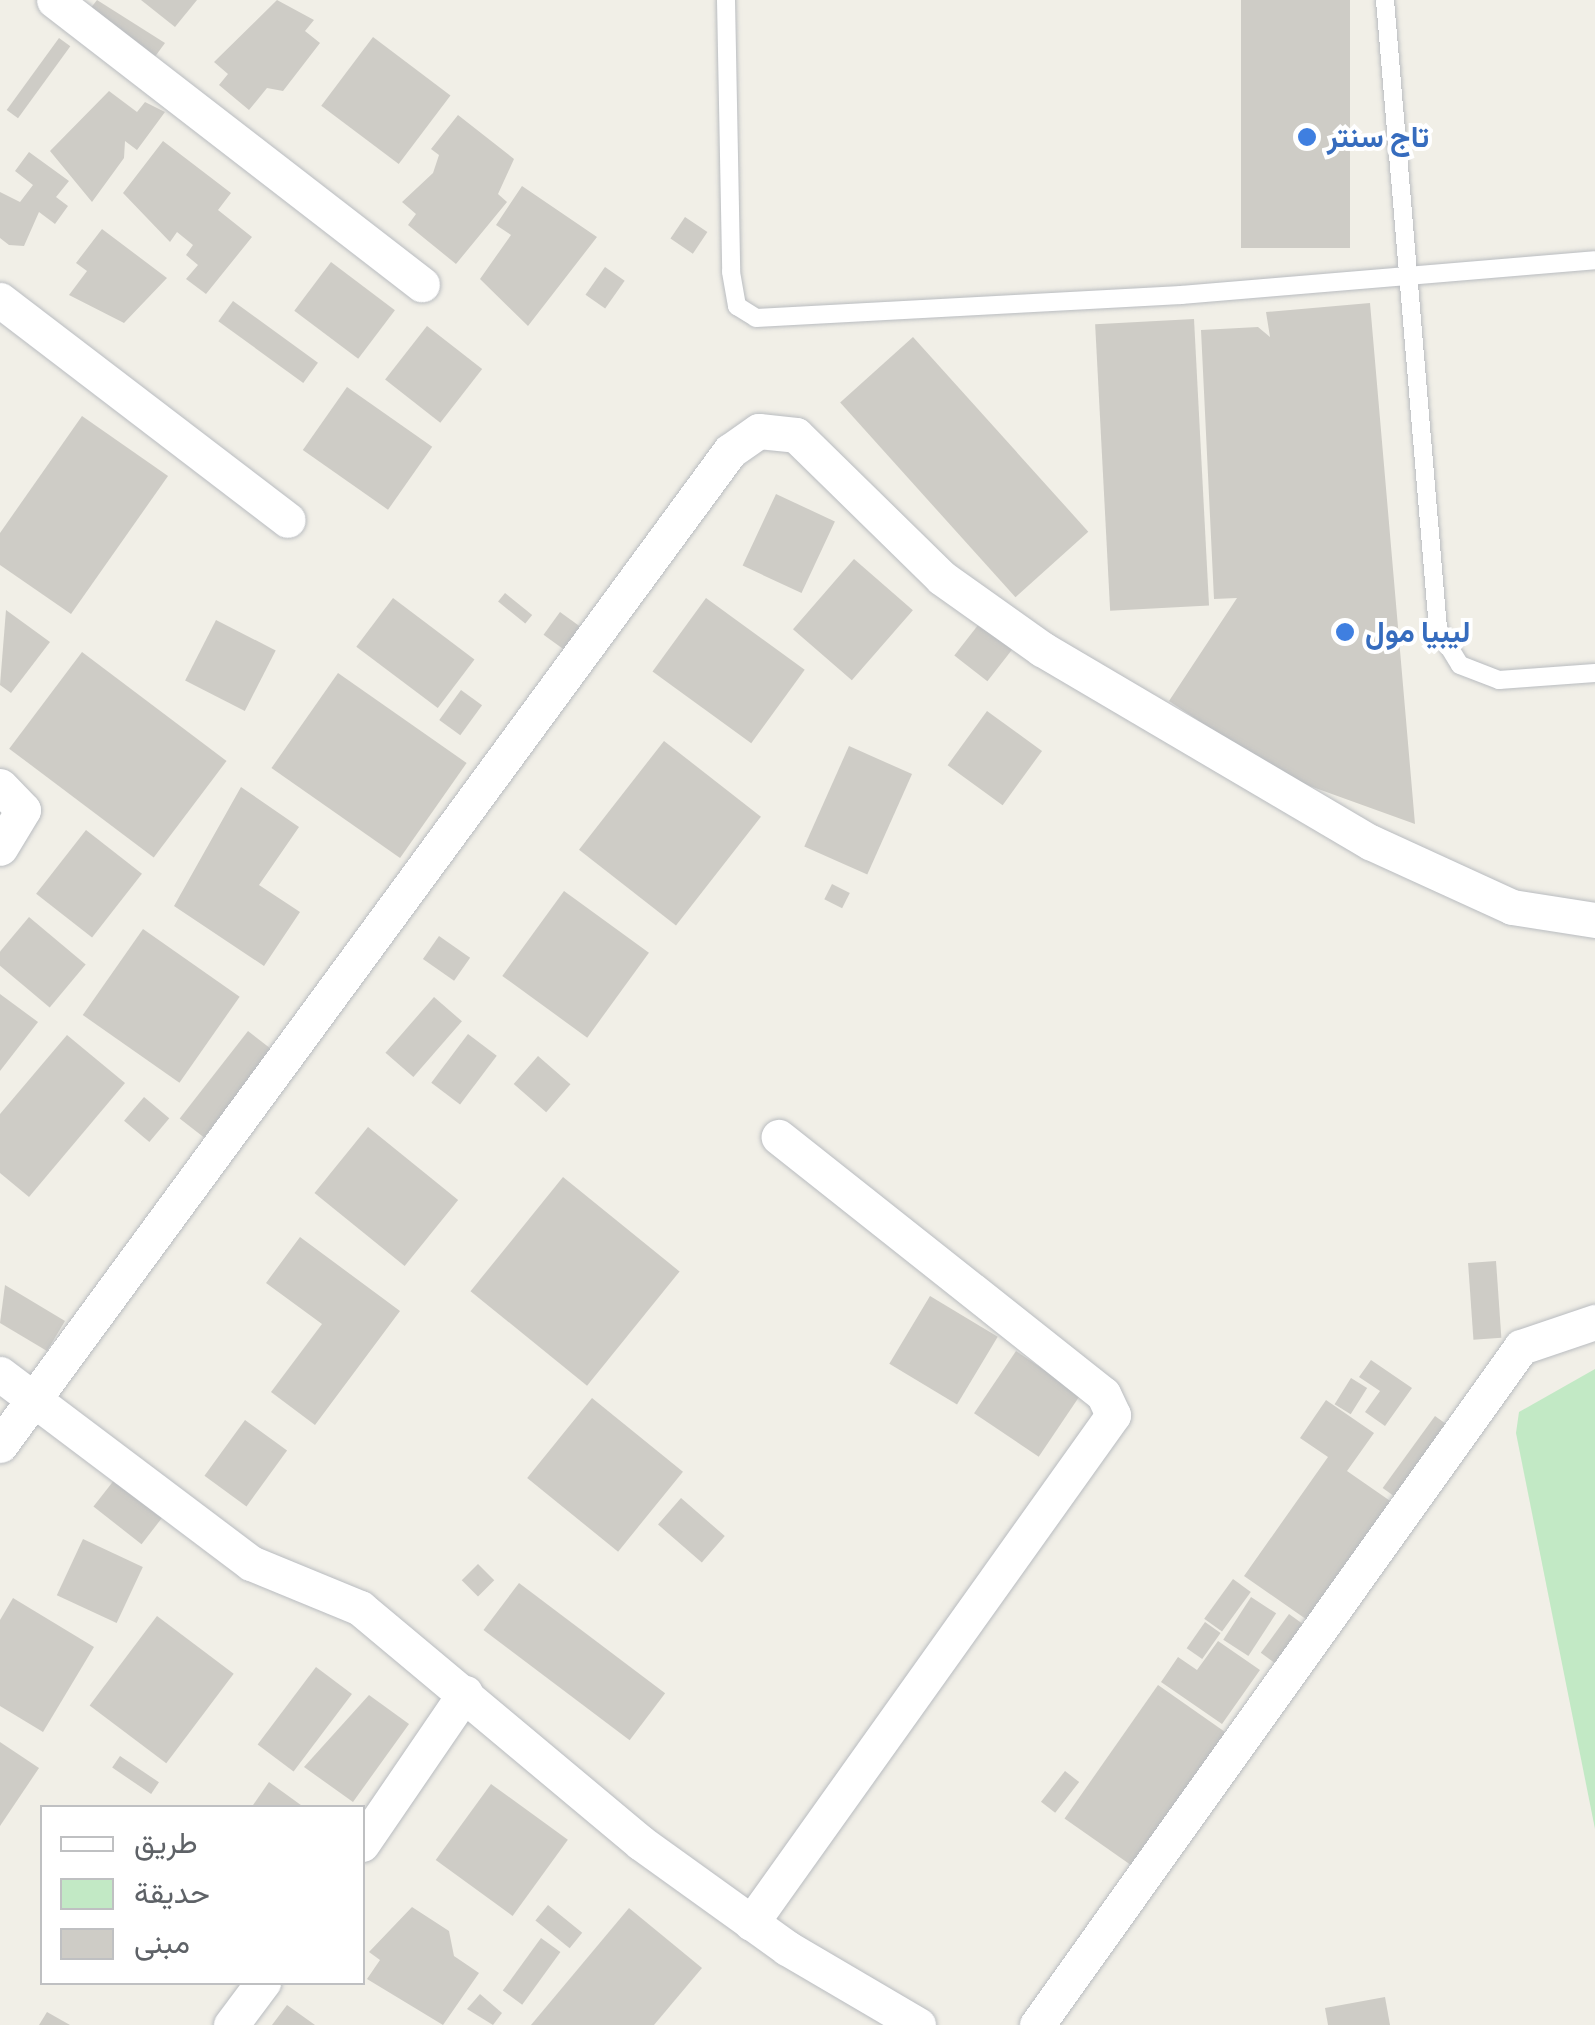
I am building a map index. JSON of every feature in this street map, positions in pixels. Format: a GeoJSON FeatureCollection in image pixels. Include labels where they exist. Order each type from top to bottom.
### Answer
{"type":"FeatureCollection","features":[{"type":"Feature","properties":{"kind":"street"},"geometry":{"type":"LineString","coordinates":[[54,0],[422,284]]}},
{"type":"Feature","properties":{"kind":"street"},"geometry":{"type":"LineString","coordinates":[[0,300],[288,520]]}},
{"type":"Feature","properties":{"kind":"street"},"geometry":{"type":"LineString","coordinates":[[0,1445],[36,1402],[730,451],[758,431],[796,435],[942,578],[1042,650],[1370,842],[1512,907],[1595,920]]}},
{"type":"Feature","properties":{"kind":"street"},"geometry":{"type":"LineString","coordinates":[[0,786],[23,810],[0,848]]}},
{"type":"Feature","properties":{"kind":"street"},"geometry":{"type":"LineString","coordinates":[[751,1922],[1113,1415],[1103,1394],[779,1137]]}},
{"type":"Feature","properties":{"kind":"street"},"geometry":{"type":"LineString","coordinates":[[1037,2025],[1521,1347],[1595,1322]]}},
{"type":"Feature","properties":{"kind":"street"},"geometry":{"type":"LineString","coordinates":[[0,1374],[251,1563],[360,1608],[641,1844],[751,1922],[918,2025]]}},
{"type":"Feature","properties":{"kind":"street"},"geometry":{"type":"LineString","coordinates":[[365,1840],[465,1693]]}},
{"type":"Feature","properties":{"kind":"street"},"geometry":{"type":"LineString","coordinates":[[231,2025],[260,1985]]}},
{"type":"Feature","properties":{"kind":"lane"},"geometry":{"type":"LineString","coordinates":[[726,0],[731,272],[737,306],[756,318],[1595,260]]}},
{"type":"Feature","properties":{"kind":"lane"},"geometry":{"type":"LineString","coordinates":[[1385,0],[1413,275],[1438,629],[1460,665],[1499,680],[1595,673]]}},
{"type":"Feature","properties":{"kind":"green space"},"geometry":{"type":"Polygon","coordinates":[[[1595,1369],[1595,1829],[1516,1433],[1519,1412],[1595,1369]]]}},
{"type":"Feature","properties":{"kind":"building"},"geometry":{"type":"Polygon","coordinates":[[[97,0],[165,43],[154,58],[90,9],[97,0]]]}},
{"type":"Feature","properties":{"kind":"building"},"geometry":{"type":"Polygon","coordinates":[[[141,0],[197,0],[175,27],[141,0]]]}},
{"type":"Feature","properties":{"kind":"building"},"geometry":{"type":"Polygon","coordinates":[[[277,0],[314,20],[305,31],[320,43],[283,91],[267,88],[249,110],[219,85],[228,74],[214,62],[277,0]]]}},
{"type":"Feature","properties":{"kind":"building"},"geometry":{"type":"Polygon","coordinates":[[[1241,0],[1350,0],[1350,248],[1241,248],[1241,0]]]}},
{"type":"Feature","properties":{"kind":"building"},"geometry":{"type":"Polygon","coordinates":[[[373,37],[450,95],[399,164],[321,106],[373,37]]]}},
{"type":"Feature","properties":{"kind":"building"},"geometry":{"type":"Polygon","coordinates":[[[59,38],[70,46],[18,118],[7,110],[59,38]]]}},
{"type":"Feature","properties":{"kind":"building"},"geometry":{"type":"Polygon","coordinates":[[[109,91],[137,112],[145,102],[165,112],[137,150],[125,141],[124,158],[92,202],[50,151],[109,91]]]}},
{"type":"Feature","properties":{"kind":"building"},"geometry":{"type":"Polygon","coordinates":[[[458,115],[514,159],[498,194],[507,202],[456,264],[408,225],[416,214],[402,202],[433,173],[439,155],[431,149],[458,115]]]}},
{"type":"Feature","properties":{"kind":"building"},"geometry":{"type":"Polygon","coordinates":[[[163,141],[231,193],[218,210],[252,237],[206,294],[186,279],[198,265],[186,255],[193,245],[177,232],[170,242],[123,193],[163,141]]]}},
{"type":"Feature","properties":{"kind":"building"},"geometry":{"type":"Polygon","coordinates":[[[29,152],[69,181],[56,197],[68,206],[55,224],[39,212],[24,246],[9,245],[0,238],[0,192],[20,202],[33,185],[15,171],[29,152]]]}},
{"type":"Feature","properties":{"kind":"building"},"geometry":{"type":"Polygon","coordinates":[[[522,186],[597,237],[528,326],[480,279],[511,235],[496,225],[522,186]]]}},
{"type":"Feature","properties":{"kind":"building"},"geometry":{"type":"Polygon","coordinates":[[[685,217],[707,232],[693,254],[670,239],[685,217]]]}},
{"type":"Feature","properties":{"kind":"building"},"geometry":{"type":"Polygon","coordinates":[[[102,229],[167,278],[124,323],[69,295],[87,271],[76,263],[102,229]]]}},
{"type":"Feature","properties":{"kind":"building"},"geometry":{"type":"Polygon","coordinates":[[[331,262],[395,310],[358,359],[294,311],[331,262]]]}},
{"type":"Feature","properties":{"kind":"building"},"geometry":{"type":"Polygon","coordinates":[[[605,267],[625,281],[605,309],[585,295],[605,267]]]}},
{"type":"Feature","properties":{"kind":"building"},"geometry":{"type":"Polygon","coordinates":[[[233,301],[318,363],[303,383],[218,321],[233,301]]]}},
{"type":"Feature","properties":{"kind":"building"},"geometry":{"type":"Polygon","coordinates":[[[1370,303],[1415,824],[1282,776],[1169,701],[1237,598],[1214,599],[1201,330],[1258,327],[1270,337],[1266,312],[1370,303]]]}},
{"type":"Feature","properties":{"kind":"building"},"geometry":{"type":"Polygon","coordinates":[[[1194,319],[1209,606],[1110,611],[1095,324],[1194,319]]]}},
{"type":"Feature","properties":{"kind":"building"},"geometry":{"type":"Polygon","coordinates":[[[427,326],[482,369],[440,423],[385,380],[427,326]]]}},
{"type":"Feature","properties":{"kind":"building"},"geometry":{"type":"Polygon","coordinates":[[[913,337],[1088,532],[1015,597],[840,403],[913,337]]]}},
{"type":"Feature","properties":{"kind":"building"},"geometry":{"type":"Polygon","coordinates":[[[347,387],[432,447],[388,510],[303,450],[347,387]]]}},
{"type":"Feature","properties":{"kind":"building"},"geometry":{"type":"Polygon","coordinates":[[[82,416],[168,476],[71,614],[0,565],[0,533],[82,416]]]}},
{"type":"Feature","properties":{"kind":"building"},"geometry":{"type":"Polygon","coordinates":[[[776,494],[835,521],[802,593],[743,566],[776,494]]]}},
{"type":"Feature","properties":{"kind":"building"},"geometry":{"type":"Polygon","coordinates":[[[854,559],[913,610],[852,680],[793,629],[854,559]]]}},
{"type":"Feature","properties":{"kind":"building"},"geometry":{"type":"Polygon","coordinates":[[[505,593],[532,615],[525,624],[498,602],[505,593]]]}},
{"type":"Feature","properties":{"kind":"building"},"geometry":{"type":"Polygon","coordinates":[[[393,598],[474,659],[438,708],[356,647],[393,598]]]}},
{"type":"Feature","properties":{"kind":"building"},"geometry":{"type":"Polygon","coordinates":[[[706,598],[805,670],[751,743],[653,672],[706,598]]]}},
{"type":"Feature","properties":{"kind":"building"},"geometry":{"type":"Polygon","coordinates":[[[6,610],[50,642],[11,693],[0,685],[6,610]]]}},
{"type":"Feature","properties":{"kind":"building"},"geometry":{"type":"Polygon","coordinates":[[[560,612],[581,627],[565,650],[544,635],[560,612]]]}},
{"type":"Feature","properties":{"kind":"building"},"geometry":{"type":"Polygon","coordinates":[[[216,620],[276,650],[245,711],[185,681],[216,620]]]}},
{"type":"Feature","properties":{"kind":"building"},"geometry":{"type":"Polygon","coordinates":[[[982,620],[1015,646],[987,681],[954,655],[982,620]]]}},
{"type":"Feature","properties":{"kind":"building"},"geometry":{"type":"Polygon","coordinates":[[[82,652],[227,761],[154,858],[9,749],[82,652]]]}},
{"type":"Feature","properties":{"kind":"building"},"geometry":{"type":"Polygon","coordinates":[[[338,673],[467,763],[400,858],[271,768],[338,673]]]}},
{"type":"Feature","properties":{"kind":"building"},"geometry":{"type":"Polygon","coordinates":[[[461,690],[482,705],[460,735],[439,720],[461,690]]]}},
{"type":"Feature","properties":{"kind":"building"},"geometry":{"type":"Polygon","coordinates":[[[987,711],[1042,751],[1003,805],[948,765],[987,711]]]}},
{"type":"Feature","properties":{"kind":"building"},"geometry":{"type":"Polygon","coordinates":[[[664,741],[761,817],[676,925],[579,850],[664,741]]]}},
{"type":"Feature","properties":{"kind":"building"},"geometry":{"type":"Polygon","coordinates":[[[849,746],[912,774],[867,875],[804,846],[849,746]]]}},
{"type":"Feature","properties":{"kind":"building"},"geometry":{"type":"Polygon","coordinates":[[[241,787],[299,827],[259,885],[300,912],[264,966],[174,906],[241,787]]]}},
{"type":"Feature","properties":{"kind":"building"},"geometry":{"type":"Polygon","coordinates":[[[86,830],[142,874],[92,938],[36,894],[86,830]]]}},
{"type":"Feature","properties":{"kind":"building"},"geometry":{"type":"Polygon","coordinates":[[[832,884],[850,893],[842,908],[824,899],[832,884]]]}},
{"type":"Feature","properties":{"kind":"building"},"geometry":{"type":"Polygon","coordinates":[[[564,891],[649,953],[587,1038],[502,976],[564,891]]]}},
{"type":"Feature","properties":{"kind":"building"},"geometry":{"type":"Polygon","coordinates":[[[29,917],[86,965],[50,1007],[0,966],[0,952],[29,917]]]}},
{"type":"Feature","properties":{"kind":"building"},"geometry":{"type":"Polygon","coordinates":[[[143,929],[240,997],[179,1083],[83,1015],[143,929]]]}},
{"type":"Feature","properties":{"kind":"building"},"geometry":{"type":"Polygon","coordinates":[[[439,936],[470,958],[454,981],[423,959],[439,936]]]}},
{"type":"Feature","properties":{"kind":"building"},"geometry":{"type":"Polygon","coordinates":[[[0,994],[38,1022],[0,1071],[0,994]]]}},
{"type":"Feature","properties":{"kind":"building"},"geometry":{"type":"Polygon","coordinates":[[[434,997],[462,1021],[413,1077],[385,1053],[434,997]]]}},
{"type":"Feature","properties":{"kind":"building"},"geometry":{"type":"Polygon","coordinates":[[[248,1031],[272,1050],[204,1138],[180,1118],[248,1031]]]}},
{"type":"Feature","properties":{"kind":"building"},"geometry":{"type":"Polygon","coordinates":[[[468,1034],[497,1056],[460,1104],[431,1083],[468,1034]]]}},
{"type":"Feature","properties":{"kind":"building"},"geometry":{"type":"Polygon","coordinates":[[[67,1035],[125,1083],[29,1197],[0,1173],[0,1114],[67,1035]]]}},
{"type":"Feature","properties":{"kind":"building"},"geometry":{"type":"Polygon","coordinates":[[[538,1056],[570,1084],[546,1112],[514,1084],[538,1056]]]}},
{"type":"Feature","properties":{"kind":"building"},"geometry":{"type":"Polygon","coordinates":[[[144,1097],[169,1118],[149,1142],[124,1121],[144,1097]]]}},
{"type":"Feature","properties":{"kind":"building"},"geometry":{"type":"Polygon","coordinates":[[[368,1127],[458,1200],[405,1266],[315,1193],[368,1127]]]}},
{"type":"Feature","properties":{"kind":"building"},"geometry":{"type":"Polygon","coordinates":[[[563,1177],[680,1271],[587,1386],[470,1291],[563,1177]]]}},
{"type":"Feature","properties":{"kind":"building"},"geometry":{"type":"Polygon","coordinates":[[[300,1237],[400,1311],[315,1425],[271,1392],[322,1324],[266,1283],[300,1237]]]}},
{"type":"Feature","properties":{"kind":"building"},"geometry":{"type":"Polygon","coordinates":[[[1496,1261],[1501,1338],[1473,1340],[1468,1263],[1496,1261]]]}},
{"type":"Feature","properties":{"kind":"building"},"geometry":{"type":"Polygon","coordinates":[[[5,1285],[65,1321],[47,1351],[0,1323],[5,1285]]]}},
{"type":"Feature","properties":{"kind":"building"},"geometry":{"type":"Polygon","coordinates":[[[930,1296],[998,1337],[957,1404],[889,1364],[930,1296]]]}},
{"type":"Feature","properties":{"kind":"building"},"geometry":{"type":"Polygon","coordinates":[[[1016,1351],[1081,1395],[1039,1457],[974,1413],[1016,1351]]]}},
{"type":"Feature","properties":{"kind":"building"},"geometry":{"type":"Polygon","coordinates":[[[1371,1360],[1412,1388],[1385,1426],[1365,1412],[1380,1391],[1359,1377],[1371,1360]]]}},
{"type":"Feature","properties":{"kind":"building"},"geometry":{"type":"Polygon","coordinates":[[[1351,1378],[1367,1388],[1351,1414],[1335,1404],[1351,1378]]]}},
{"type":"Feature","properties":{"kind":"building"},"geometry":{"type":"Polygon","coordinates":[[[592,1398],[683,1472],[618,1552],[527,1478],[592,1398]]]}},
{"type":"Feature","properties":{"kind":"building"},"geometry":{"type":"Polygon","coordinates":[[[1326,1400],[1374,1433],[1347,1471],[1396,1505],[1313,1624],[1244,1576],[1328,1457],[1300,1438],[1326,1400]]]}},
{"type":"Feature","properties":{"kind":"building"},"geometry":{"type":"Polygon","coordinates":[[[1435,1416],[1457,1432],[1405,1504],[1383,1488],[1435,1416]]]}},
{"type":"Feature","properties":{"kind":"building"},"geometry":{"type":"Polygon","coordinates":[[[245,1420],[287,1451],[247,1506],[204,1476],[245,1420]]]}},
{"type":"Feature","properties":{"kind":"building"},"geometry":{"type":"Polygon","coordinates":[[[115,1479],[163,1517],[142,1544],[93,1507],[115,1479]]]}},
{"type":"Feature","properties":{"kind":"building"},"geometry":{"type":"Polygon","coordinates":[[[681,1498],[725,1536],[702,1562],[658,1524],[681,1498]]]}},
{"type":"Feature","properties":{"kind":"building"},"geometry":{"type":"Polygon","coordinates":[[[83,1539],[143,1567],[117,1623],[57,1595],[83,1539]]]}},
{"type":"Feature","properties":{"kind":"building"},"geometry":{"type":"Polygon","coordinates":[[[478,1564],[494,1580],[478,1597],[462,1580],[478,1564]]]}},
{"type":"Feature","properties":{"kind":"building"},"geometry":{"type":"Polygon","coordinates":[[[1233,1579],[1251,1592],[1222,1632],[1204,1619],[1233,1579]]]}},
{"type":"Feature","properties":{"kind":"building"},"geometry":{"type":"Polygon","coordinates":[[[519,1583],[665,1693],[630,1740],[483,1630],[519,1583]]]}},
{"type":"Feature","properties":{"kind":"building"},"geometry":{"type":"Polygon","coordinates":[[[1251,1597],[1276,1613],[1248,1656],[1223,1640],[1251,1597]]]}},
{"type":"Feature","properties":{"kind":"building"},"geometry":{"type":"Polygon","coordinates":[[[13,1598],[94,1647],[43,1732],[0,1706],[0,1620],[13,1598]]]}},
{"type":"Feature","properties":{"kind":"building"},"geometry":{"type":"Polygon","coordinates":[[[1289,1614],[1308,1628],[1280,1667],[1261,1653],[1289,1614]]]}},
{"type":"Feature","properties":{"kind":"building"},"geometry":{"type":"Polygon","coordinates":[[[157,1616],[234,1674],[166,1763],[90,1705],[157,1616]]]}},
{"type":"Feature","properties":{"kind":"building"},"geometry":{"type":"Polygon","coordinates":[[[1205,1622],[1221,1633],[1202,1659],[1187,1648],[1205,1622]]]}},
{"type":"Feature","properties":{"kind":"building"},"geometry":{"type":"Polygon","coordinates":[[[1218,1641],[1260,1670],[1222,1724],[1161,1682],[1178,1657],[1197,1670],[1218,1641]]]}},
{"type":"Feature","properties":{"kind":"building"},"geometry":{"type":"Polygon","coordinates":[[[316,1667],[352,1694],[294,1772],[258,1744],[316,1667]]]}},
{"type":"Feature","properties":{"kind":"building"},"geometry":{"type":"Polygon","coordinates":[[[1158,1685],[1230,1735],[1137,1869],[1065,1819],[1158,1685]]]}},
{"type":"Feature","properties":{"kind":"building"},"geometry":{"type":"Polygon","coordinates":[[[369,1695],[409,1724],[353,1802],[304,1767],[369,1695]]]}},
{"type":"Feature","properties":{"kind":"building"},"geometry":{"type":"Polygon","coordinates":[[[0,1742],[39,1768],[0,1826],[0,1742]]]}},
{"type":"Feature","properties":{"kind":"building"},"geometry":{"type":"Polygon","coordinates":[[[120,1756],[159,1782],[151,1794],[112,1768],[120,1756]]]}},
{"type":"Feature","properties":{"kind":"building"},"geometry":{"type":"Polygon","coordinates":[[[1065,1771],[1079,1782],[1055,1813],[1041,1802],[1065,1771]]]}},
{"type":"Feature","properties":{"kind":"building"},"geometry":{"type":"Polygon","coordinates":[[[269,1782],[301,1805],[253,1805],[269,1782]]]}},
{"type":"Feature","properties":{"kind":"building"},"geometry":{"type":"Polygon","coordinates":[[[491,1784],[568,1840],[513,1916],[436,1860],[491,1784]]]}},
{"type":"Feature","properties":{"kind":"building"},"geometry":{"type":"Polygon","coordinates":[[[548,1905],[582,1933],[570,1948],[535,1921],[548,1905]]]}},
{"type":"Feature","properties":{"kind":"building"},"geometry":{"type":"Polygon","coordinates":[[[412,1907],[449,1931],[454,1956],[479,1973],[443,2025],[367,1979],[380,1960],[369,1952],[412,1907]]]}},
{"type":"Feature","properties":{"kind":"building"},"geometry":{"type":"Polygon","coordinates":[[[629,1908],[702,1968],[654,2025],[531,2025],[629,1908]]]}},
{"type":"Feature","properties":{"kind":"building"},"geometry":{"type":"Polygon","coordinates":[[[541,1938],[560,1952],[522,2005],[503,1991],[541,1938]]]}},
{"type":"Feature","properties":{"kind":"building"},"geometry":{"type":"Polygon","coordinates":[[[480,1994],[502,2013],[493,2025],[467,2009],[480,1994]]]}},
{"type":"Feature","properties":{"kind":"building"},"geometry":{"type":"Polygon","coordinates":[[[1385,1997],[1390,2025],[1328,2025],[1325,2008],[1385,1997]]]}},
{"type":"Feature","properties":{"kind":"building"},"geometry":{"type":"Polygon","coordinates":[[[287,2005],[315,2025],[272,2025],[287,2005]]]}},
{"type":"Feature","properties":{"kind":"building"},"geometry":{"type":"Polygon","coordinates":[[[47,2012],[70,2025],[39,2025],[47,2012]]]}},
{"type":"Feature","properties":{"kind":"place","name":"تاج سنتر"},"geometry":{"type":"Point","coordinates":[1307,137]}},
{"type":"Feature","properties":{"kind":"place","name":"ليبيا مول"},"geometry":{"type":"Point","coordinates":[1345,632]}}]}
